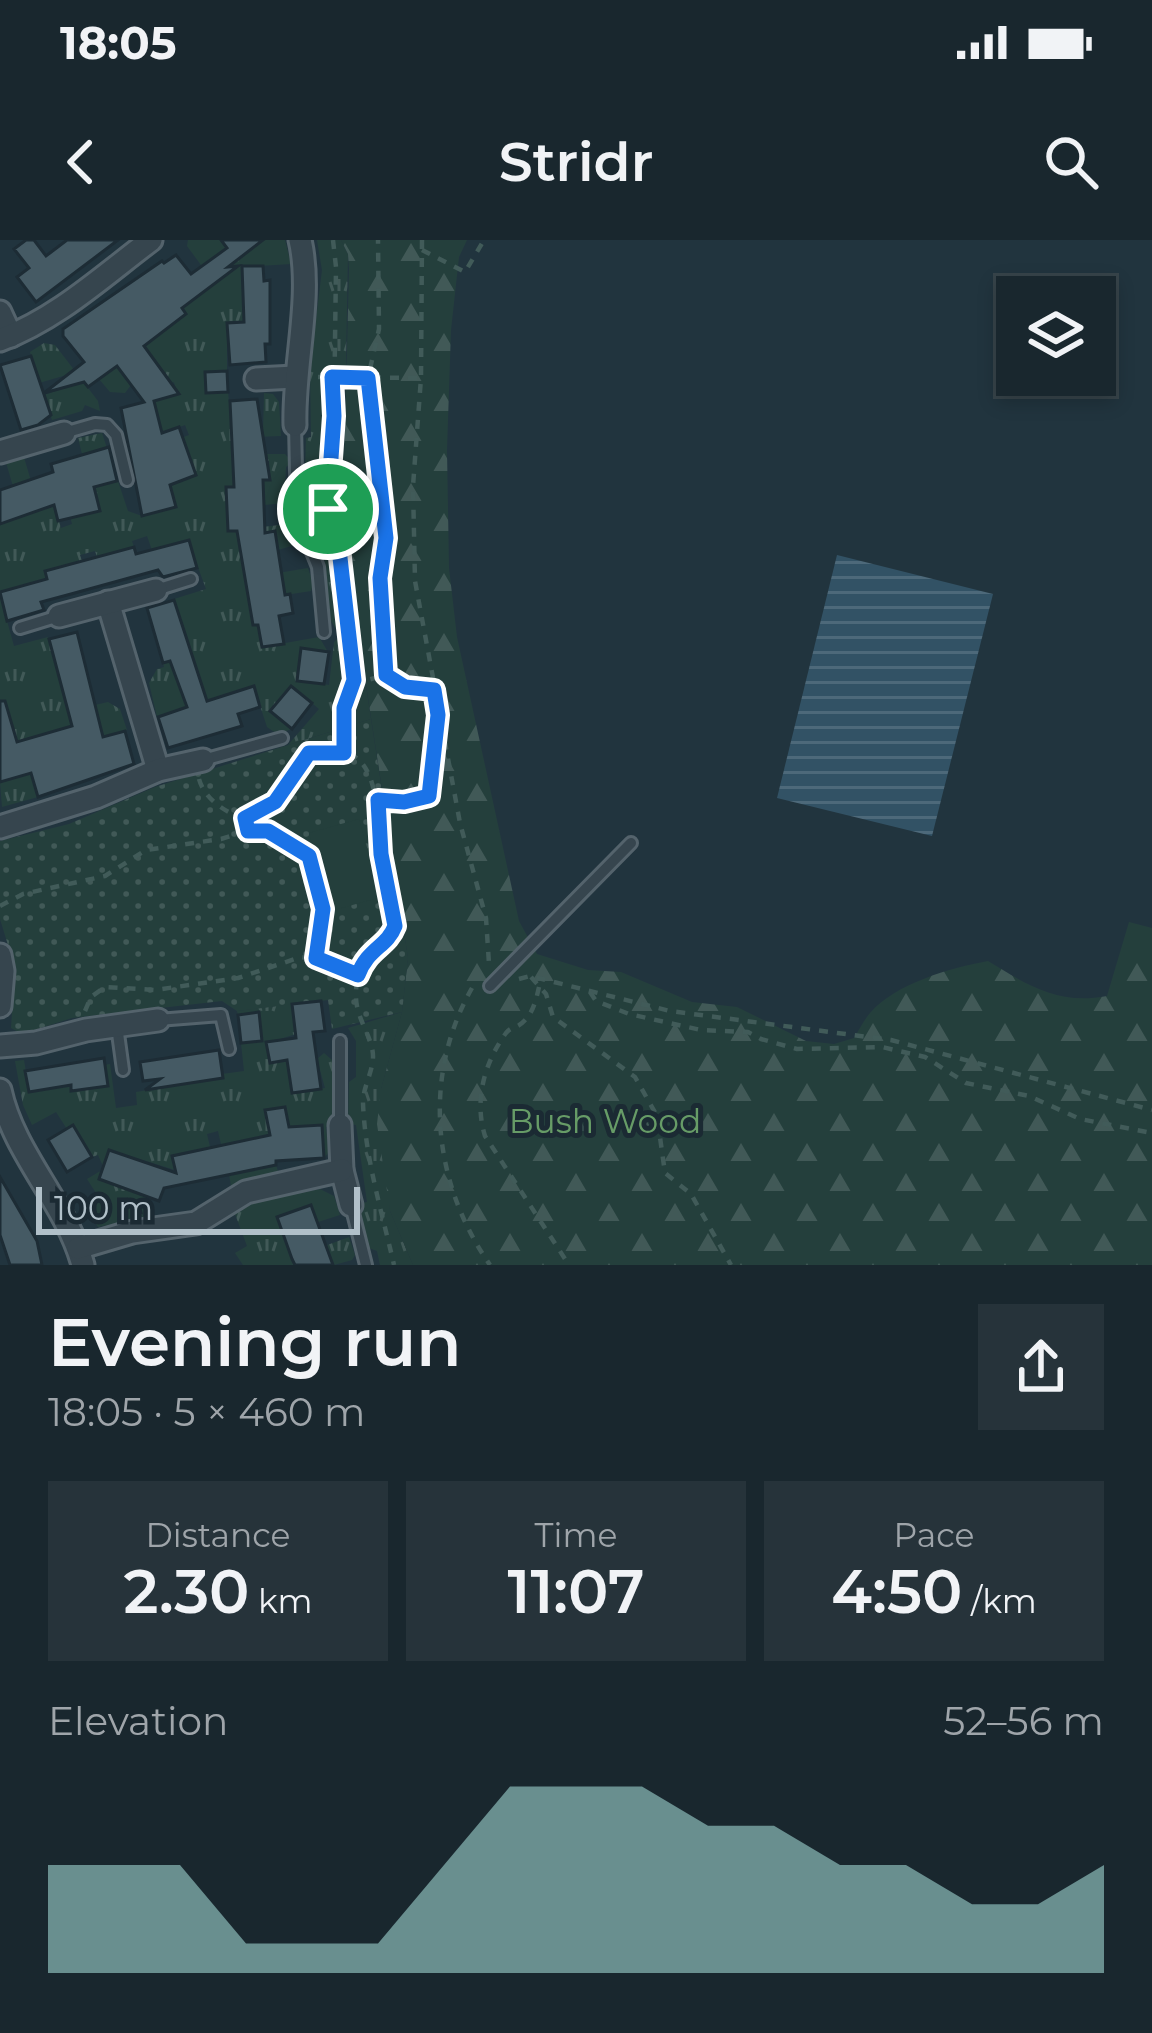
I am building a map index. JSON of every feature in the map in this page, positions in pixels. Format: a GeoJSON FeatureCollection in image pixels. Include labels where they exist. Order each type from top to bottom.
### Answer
{"type":"FeatureCollection","features":[{"type":"Feature","properties":{"kind":"street"},"geometry":{"type":"LineString","coordinates":[[0,312],[5,338],[67,304],[151,240]]}},
{"type":"Feature","properties":{"kind":"street"},"geometry":{"type":"LineString","coordinates":[[295,425],[304,270],[300,240]]}},
{"type":"Feature","properties":{"kind":"street"},"geometry":{"type":"LineString","coordinates":[[256,379],[295,376]]}},
{"type":"Feature","properties":{"kind":"street"},"geometry":{"type":"LineString","coordinates":[[1,448],[64,434]]}},
{"type":"Feature","properties":{"kind":"street"},"geometry":{"type":"LineString","coordinates":[[59,616],[156,590]]}},
{"type":"Feature","properties":{"kind":"street"},"geometry":{"type":"LineString","coordinates":[[108,602],[158,770]]}},
{"type":"Feature","properties":{"kind":"street"},"geometry":{"type":"LineString","coordinates":[[0,826],[96,797],[158,770],[198,761]]}},
{"type":"Feature","properties":{"kind":"street"},"geometry":{"type":"LineString","coordinates":[[0,955],[0,1006]]}},
{"type":"Feature","properties":{"kind":"street"},"geometry":{"type":"LineString","coordinates":[[0,1046],[158,1020]]}},
{"type":"Feature","properties":{"kind":"street"},"geometry":{"type":"LineString","coordinates":[[0,1090],[16,1139],[81,1257],[132,1232],[196,1223],[246,1192],[342,1170]]}},
{"type":"Feature","properties":{"kind":"street"},"geometry":{"type":"LineString","coordinates":[[340,1125],[342,1170],[351,1205]]}},
{"type":"Feature","properties":{"kind":"lane"},"geometry":{"type":"LineString","coordinates":[[64,434],[95,424],[110,428],[127,480]]}},
{"type":"Feature","properties":{"kind":"lane"},"geometry":{"type":"LineString","coordinates":[[295,425],[297,515],[318,567],[324,632]]}},
{"type":"Feature","properties":{"kind":"lane"},"geometry":{"type":"LineString","coordinates":[[156,590],[191,580]]}},
{"type":"Feature","properties":{"kind":"lane"},"geometry":{"type":"LineString","coordinates":[[20,628],[59,616]]}},
{"type":"Feature","properties":{"kind":"lane"},"geometry":{"type":"LineString","coordinates":[[198,761],[282,737]]}},
{"type":"Feature","properties":{"kind":"lane"},"geometry":{"type":"LineString","coordinates":[[490,986],[631,844]]}},
{"type":"Feature","properties":{"kind":"lane"},"geometry":{"type":"LineString","coordinates":[[158,1020],[221,1015],[229,1049]]}},
{"type":"Feature","properties":{"kind":"lane"},"geometry":{"type":"LineString","coordinates":[[117,1025],[123,1070]]}},
{"type":"Feature","properties":{"kind":"lane"},"geometry":{"type":"LineString","coordinates":[[340,1041],[340,1125]]}},
{"type":"Feature","properties":{"kind":"lane"},"geometry":{"type":"LineString","coordinates":[[351,1205],[365,1265]]}},
{"type":"Feature","properties":{"kind":"path"},"geometry":{"type":"LineString","coordinates":[[332,240],[336,267],[334,416],[328,500],[339,549],[352,684],[344,708],[344,753]]}},
{"type":"Feature","properties":{"kind":"path"},"geometry":{"type":"LineString","coordinates":[[378,240],[380,328],[368,378],[386,538],[380,578],[386,675]]}},
{"type":"Feature","properties":{"kind":"path"},"geometry":{"type":"LineString","coordinates":[[422,240],[421,378],[413,486],[416,581],[460,823],[486,918],[490,986]]}},
{"type":"Feature","properties":{"kind":"path"},"geometry":{"type":"LineString","coordinates":[[422,250],[465,272],[484,240]]}},
{"type":"Feature","properties":{"kind":"path"},"geometry":{"type":"LineString","coordinates":[[332,377],[421,378]]}},
{"type":"Feature","properties":{"kind":"path"},"geometry":{"type":"LineString","coordinates":[[352,684],[386,675],[405,687],[434,690]]}},
{"type":"Feature","properties":{"kind":"path"},"geometry":{"type":"LineString","coordinates":[[378,800],[404,802],[429,796],[438,715]]}},
{"type":"Feature","properties":{"kind":"path"},"geometry":{"type":"LineString","coordinates":[[198,761],[205,794],[227,812],[245,818],[275,802],[309,753],[344,753],[368,769],[378,800],[381,854],[395,926],[388,939],[364,958],[357,1008],[373,1051],[363,1100],[368,1156],[394,1265]]}},
{"type":"Feature","properties":{"kind":"path"},"geometry":{"type":"LineString","coordinates":[[245,818],[248,831]]}},
{"type":"Feature","properties":{"kind":"path"},"geometry":{"type":"LineString","coordinates":[[0,906],[23,894],[105,876],[146,850],[268,831],[309,856],[323,909],[316,958]]}},
{"type":"Feature","properties":{"kind":"path"},"geometry":{"type":"LineString","coordinates":[[86,1030],[86,1003],[105,987],[155,990],[238,978],[289,960],[316,958],[358,975]]}},
{"type":"Feature","properties":{"kind":"path"},"geometry":{"type":"LineString","coordinates":[[530,976],[553,1017],[635,1077],[656,1116],[664,1173],[691,1193],[730,1265]]}},
{"type":"Feature","properties":{"kind":"path"},"geometry":{"type":"LineString","coordinates":[[490,1265],[478,1248],[442,1158],[438,1106],[453,1030],[472,987],[530,976],[670,1010],[891,1040],[1152,1110]]}},
{"type":"Feature","properties":{"kind":"path"},"geometry":{"type":"LineString","coordinates":[[539,987],[532,1010],[507,1031],[492,1058],[484,1077],[479,1118],[485,1136],[569,1265]]}},
{"type":"Feature","properties":{"kind":"path"},"geometry":{"type":"LineString","coordinates":[[590,992],[596,1001],[629,1014],[701,1030],[748,1031],[761,1040],[797,1049],[882,1047],[925,1057],[966,1083],[1029,1096],[1080,1119],[1152,1133]]}},
{"type":"Feature","properties":{"kind":"green space"},"geometry":{"type":"Polygon","coordinates":[[[188,240],[285,240],[291,264],[242,267],[244,314],[253,321],[227,323],[227,371],[205,373],[228,392],[232,433],[263,432],[264,393],[273,394],[279,402],[281,436],[231,438],[233,481],[270,480],[269,461],[259,461],[259,454],[285,454],[292,462],[286,467],[285,489],[291,494],[285,503],[264,505],[262,486],[226,487],[228,531],[287,524],[295,530],[295,545],[278,550],[274,532],[272,574],[308,568],[311,591],[285,595],[246,584],[253,625],[259,627],[263,647],[319,637],[328,652],[301,649],[297,680],[329,685],[334,642],[340,636],[330,619],[324,557],[304,509],[306,438],[311,437],[310,369],[322,270],[317,240],[341,240],[348,254],[344,470],[339,509],[371,719],[288,745],[319,709],[292,686],[271,711],[292,729],[277,734],[267,727],[254,687],[209,706],[179,684],[187,707],[157,717],[149,683],[163,663],[190,654],[174,599],[206,589],[188,540],[152,550],[147,536],[132,541],[134,547],[97,557],[95,551],[80,555],[82,561],[46,571],[51,591],[35,583],[0,592],[0,524],[22,517],[5,459],[23,454],[31,481],[25,513],[54,505],[61,528],[72,524],[65,496],[94,490],[104,449],[82,454],[78,438],[102,433],[128,511],[142,516],[175,507],[161,446],[189,435],[185,425],[165,432],[161,429],[154,401],[177,393],[174,382],[154,389],[123,373],[131,385],[125,393],[110,392],[82,359],[115,368],[186,314],[171,295],[191,274],[206,290],[215,284],[187,246],[188,240]]]}},
{"type":"Feature","properties":{"kind":"green space","name":"Bush Wood"},"geometry":{"type":"Polygon","coordinates":[[[341,240],[467,240],[459,257],[451,330],[449,568],[457,637],[519,921],[537,954],[588,970],[621,972],[692,1002],[737,1007],[806,1041],[834,1044],[854,1038],[870,1013],[894,993],[941,973],[988,961],[1059,995],[1107,996],[1129,922],[1152,928],[1152,1265],[413,1265],[390,1211],[377,1124],[381,1089],[402,1012],[408,958],[339,509],[349,269],[341,240]]]}},
{"type":"Feature","properties":{"kind":"green space"},"geometry":{"type":"Polygon","coordinates":[[[44,343],[55,345],[98,401],[100,411],[85,405],[82,411],[52,420],[44,395],[67,387],[63,376],[39,383],[30,352],[44,343]]]}},
{"type":"Feature","properties":{"kind":"green space"},"geometry":{"type":"Polygon","coordinates":[[[0,596],[14,646],[48,637],[69,711],[108,702],[120,709],[127,730],[104,736],[96,712],[93,744],[62,729],[43,734],[29,764],[38,797],[2,807],[0,782],[26,773],[0,719],[0,596]]]}},
{"type":"Feature","properties":{"kind":"green space"},"geometry":{"type":"Polygon","coordinates":[[[371,719],[408,958],[402,1012],[332,1029],[328,1000],[237,1011],[222,1001],[72,1018],[22,1034],[11,1028],[15,968],[0,919],[0,841],[69,824],[155,787],[371,719]]]}},
{"type":"Feature","properties":{"kind":"green space"},"geometry":{"type":"Polygon","coordinates":[[[359,819],[381,897],[331,911],[309,833],[359,819]]]}},
{"type":"Feature","properties":{"kind":"green space"},"geometry":{"type":"Polygon","coordinates":[[[292,1004],[296,1034],[267,1043],[269,1062],[287,1060],[293,1093],[325,1088],[317,1059],[324,1053],[332,1060],[332,1126],[326,1127],[329,1152],[324,1158],[322,1125],[289,1128],[285,1107],[265,1110],[270,1136],[249,1142],[256,1169],[276,1165],[278,1171],[231,1186],[229,1174],[244,1142],[223,1145],[223,1153],[218,1131],[207,1134],[210,1147],[172,1156],[175,1170],[110,1150],[103,1166],[98,1155],[92,1157],[74,1126],[67,1129],[56,1112],[32,1125],[23,1105],[15,1061],[24,1060],[29,1091],[107,1086],[105,1065],[110,1064],[116,1108],[137,1105],[136,1092],[244,1071],[241,1043],[262,1040],[259,1012],[238,1015],[237,1011],[292,1004]]]}},
{"type":"Feature","properties":{"kind":"green space"},"geometry":{"type":"Polygon","coordinates":[[[402,1012],[381,1089],[390,1211],[413,1265],[380,1265],[377,1251],[369,1248],[358,1204],[367,1202],[356,1125],[348,1124],[356,1041],[348,1028],[402,1012]]]}},
{"type":"Feature","properties":{"kind":"green space"},"geometry":{"type":"Polygon","coordinates":[[[102,1170],[99,1180],[146,1196],[151,1216],[98,1227],[84,1204],[98,1196],[87,1179],[102,1170]]]}},
{"type":"Feature","properties":{"kind":"green space"},"geometry":{"type":"Polygon","coordinates":[[[320,1189],[334,1196],[340,1215],[318,1222],[311,1205],[277,1217],[292,1258],[349,1237],[355,1255],[352,1260],[334,1265],[327,1249],[294,1261],[295,1265],[243,1265],[235,1253],[247,1246],[235,1214],[255,1202],[320,1189]]]}},
{"type":"Feature","properties":{"kind":"water"},"geometry":{"type":"Polygon","coordinates":[[[837,555],[993,594],[932,836],[777,798],[837,555]]]}},
{"type":"Feature","properties":{"kind":"building"},"geometry":{"type":"Polygon","coordinates":[[[34,240],[46,256],[67,240],[118,240],[36,302],[17,277],[29,268],[14,249],[34,240]]]}},
{"type":"Feature","properties":{"kind":"building"},"geometry":{"type":"Polygon","coordinates":[[[221,240],[263,240],[228,267],[238,266],[182,308],[186,314],[144,346],[179,394],[154,401],[162,433],[179,427],[196,475],[170,485],[176,507],[142,516],[121,408],[144,402],[117,366],[88,387],[84,382],[44,393],[84,362],[63,336],[63,329],[162,261],[176,255],[191,274],[227,248],[221,240]]]}},
{"type":"Feature","properties":{"kind":"building"},"geometry":{"type":"Polygon","coordinates":[[[242,266],[263,266],[264,281],[270,280],[270,344],[265,344],[266,362],[230,365],[227,323],[244,322],[242,266]]]}},
{"type":"Feature","properties":{"kind":"building"},"geometry":{"type":"Polygon","coordinates":[[[31,356],[51,415],[21,430],[0,365],[31,356]]]}},
{"type":"Feature","properties":{"kind":"building"},"geometry":{"type":"Polygon","coordinates":[[[227,371],[228,392],[206,393],[205,372],[227,371]]]}},
{"type":"Feature","properties":{"kind":"building"},"geometry":{"type":"Polygon","coordinates":[[[257,399],[270,480],[263,480],[265,533],[275,531],[285,595],[290,594],[293,613],[279,616],[284,644],[262,647],[258,625],[253,625],[237,531],[228,531],[226,487],[234,487],[230,401],[257,399]]]}},
{"type":"Feature","properties":{"kind":"building"},"geometry":{"type":"Polygon","coordinates":[[[109,447],[117,481],[94,487],[100,511],[58,521],[54,505],[0,524],[0,490],[53,472],[51,464],[109,447]]]}},
{"type":"Feature","properties":{"kind":"building"},"geometry":{"type":"Polygon","coordinates":[[[189,540],[197,568],[163,577],[158,570],[41,602],[44,610],[7,621],[0,592],[47,579],[45,571],[134,547],[136,554],[189,540]]]}},
{"type":"Feature","properties":{"kind":"building"},"geometry":{"type":"Polygon","coordinates":[[[174,600],[207,701],[254,686],[260,707],[238,714],[242,726],[168,748],[158,717],[187,707],[170,661],[163,663],[147,608],[174,600]]]}},
{"type":"Feature","properties":{"kind":"building"},"geometry":{"type":"Polygon","coordinates":[[[77,632],[103,737],[125,731],[134,764],[38,797],[31,773],[0,782],[0,701],[5,701],[17,742],[72,726],[49,639],[77,632]]]}},
{"type":"Feature","properties":{"kind":"building"},"geometry":{"type":"Polygon","coordinates":[[[301,648],[329,652],[324,684],[297,681],[301,648]]]}},
{"type":"Feature","properties":{"kind":"building"},"geometry":{"type":"Polygon","coordinates":[[[291,686],[312,703],[292,729],[270,711],[291,686]]]}},
{"type":"Feature","properties":{"kind":"building"},"geometry":{"type":"Polygon","coordinates":[[[321,1001],[325,1031],[313,1032],[321,1089],[292,1093],[287,1060],[270,1063],[266,1042],[296,1038],[292,1004],[321,1001]]]}},
{"type":"Feature","properties":{"kind":"building"},"geometry":{"type":"Polygon","coordinates":[[[259,1012],[262,1041],[241,1043],[238,1015],[259,1012]]]}},
{"type":"Feature","properties":{"kind":"building"},"geometry":{"type":"Polygon","coordinates":[[[219,1050],[223,1078],[145,1090],[160,1079],[143,1081],[140,1062],[219,1050]]]}},
{"type":"Feature","properties":{"kind":"building"},"geometry":{"type":"Polygon","coordinates":[[[104,1058],[108,1086],[71,1091],[71,1085],[29,1092],[25,1071],[104,1058]]]}},
{"type":"Feature","properties":{"kind":"building"},"geometry":{"type":"Polygon","coordinates":[[[285,1107],[289,1127],[322,1125],[324,1158],[276,1161],[276,1165],[164,1188],[159,1201],[99,1179],[109,1150],[176,1173],[172,1156],[270,1135],[265,1110],[285,1107]]]}},
{"type":"Feature","properties":{"kind":"building"},"geometry":{"type":"Polygon","coordinates":[[[73,1125],[92,1157],[67,1172],[48,1140],[73,1125]]]}},
{"type":"Feature","properties":{"kind":"building"},"geometry":{"type":"Polygon","coordinates":[[[0,1177],[37,1241],[42,1265],[10,1265],[0,1235],[0,1177]]]}},
{"type":"Feature","properties":{"kind":"building"},"geometry":{"type":"Polygon","coordinates":[[[311,1205],[333,1265],[295,1265],[292,1259],[277,1217],[311,1205]]]}},
{"type":"Feature","properties":{"kind":"route"},"geometry":{"type":"LineString","coordinates":[[332,377],[368,378],[386,538],[380,578],[386,675],[405,687],[434,690],[438,715],[429,796],[404,802],[378,800],[381,854],[395,926],[388,939],[364,958],[358,975],[316,958],[323,909],[304,849],[268,831],[248,831],[245,818],[275,802],[309,753],[344,753],[344,708],[354,680],[339,549],[328,509],[332,377]]}}]}
